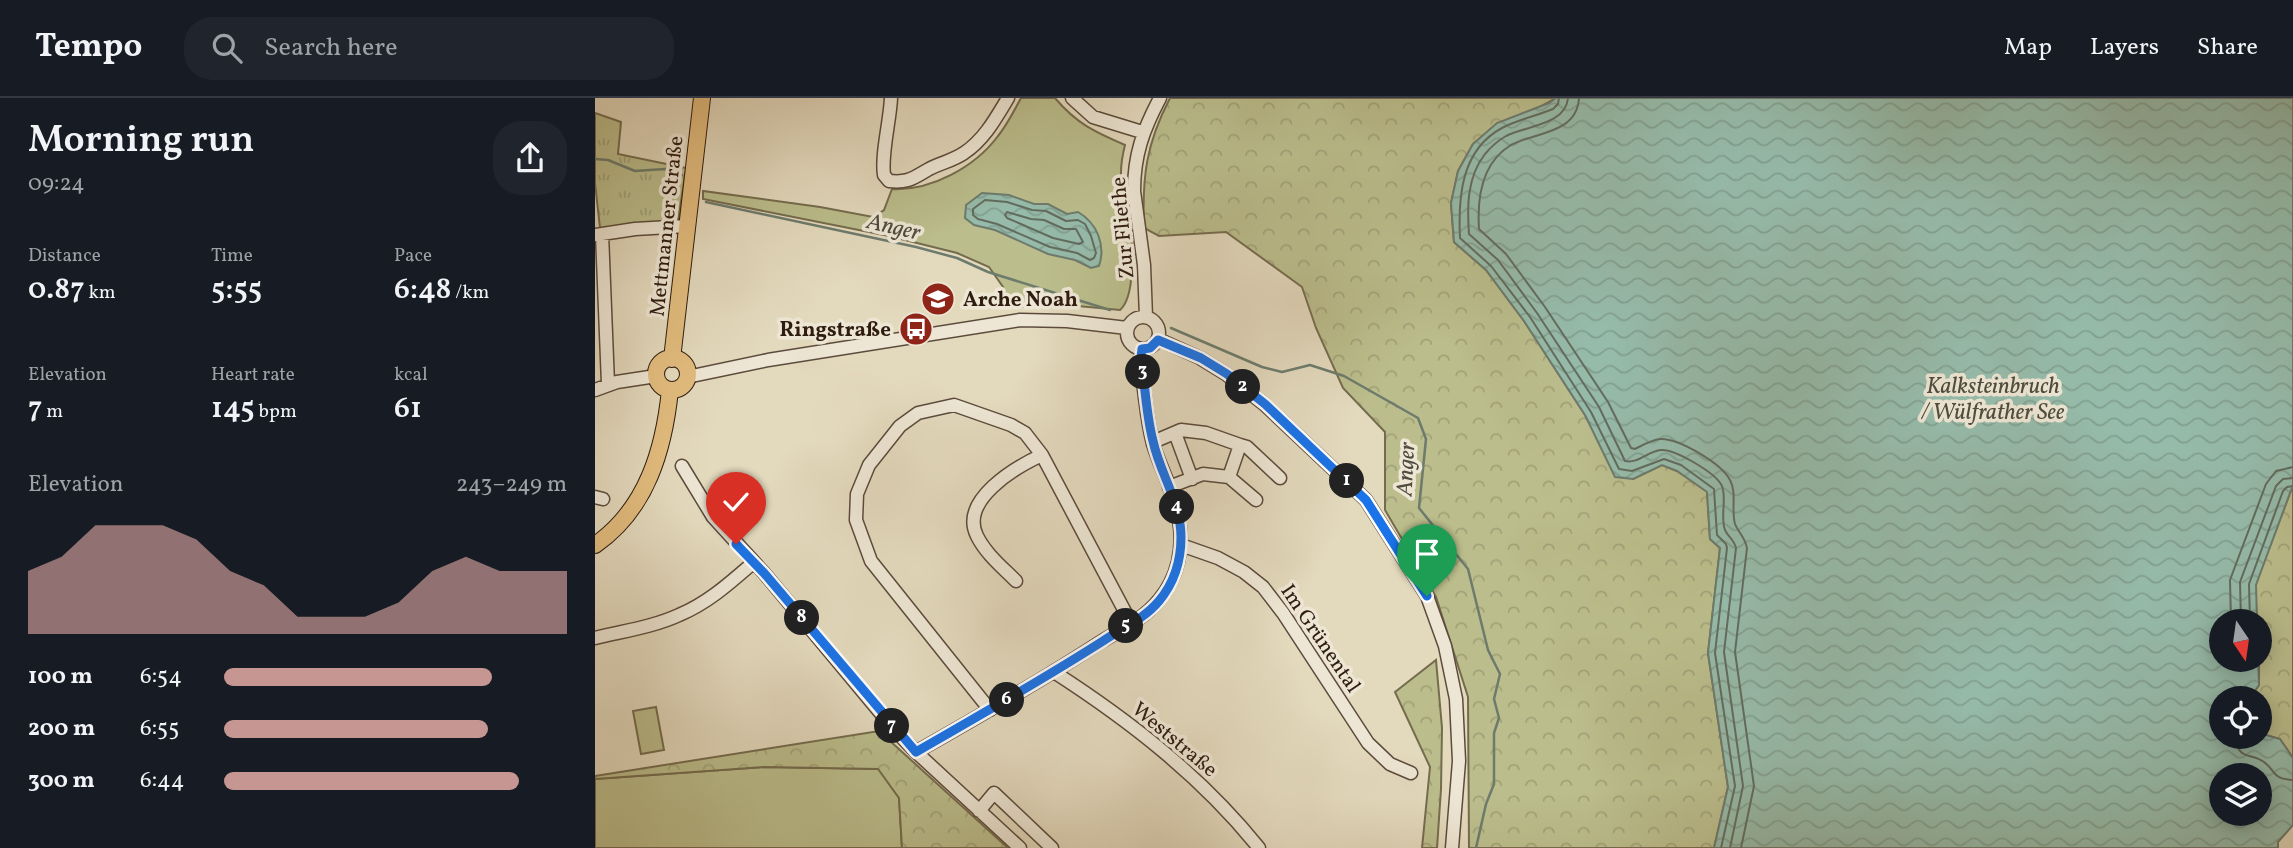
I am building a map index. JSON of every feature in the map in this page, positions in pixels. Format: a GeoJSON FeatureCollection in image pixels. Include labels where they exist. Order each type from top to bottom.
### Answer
{"type":"FeatureCollection","features":[{"type":"Feature","properties":{"kind":"main road","name":"Mettmanner Straße"},"geometry":{"type":"LineString","coordinates":[[672,359],[702,98]]}},
{"type":"Feature","properties":{"kind":"main road"},"geometry":{"type":"LineString","coordinates":[[672,359],[682,362],[687,377],[681,387],[670,390],[662,386],[656,376],[662,362],[672,359]]}},
{"type":"Feature","properties":{"kind":"main road"},"geometry":{"type":"LineString","coordinates":[[595,545],[616,527],[632,508],[651,477],[663,440],[670,390]]}},
{"type":"Feature","properties":{"kind":"street"},"geometry":{"type":"LineString","coordinates":[[891,98],[883,160],[884,175],[889,181],[902,182],[913,180],[927,170],[963,154],[979,141],[1008,98]]}},
{"type":"Feature","properties":{"kind":"street"},"geometry":{"type":"LineString","coordinates":[[1072,98],[1093,117],[1142,132]]}},
{"type":"Feature","properties":{"kind":"street","name":"Zur Fliethe"},"geometry":{"type":"LineString","coordinates":[[1146,317],[1144,265],[1134,191],[1142,132],[1160,98]]}},
{"type":"Feature","properties":{"kind":"street"},"geometry":{"type":"LineString","coordinates":[[608,384],[599,234],[687,226]]}},
{"type":"Feature","properties":{"kind":"street"},"geometry":{"type":"LineString","coordinates":[[1146,317],[1157,325],[1158,340],[1150,348],[1142,349],[1129,342],[1127,328],[1137,318],[1146,317]]}},
{"type":"Feature","properties":{"kind":"street"},"geometry":{"type":"LineString","coordinates":[[687,377],[768,360],[1020,320],[1067,321],[1127,328]]}},
{"type":"Feature","properties":{"kind":"street"},"geometry":{"type":"LineString","coordinates":[[1158,340],[1201,358],[1227,374],[1265,404],[1366,500],[1427,596],[1445,646],[1457,699],[1459,761],[1452,848]]}},
{"type":"Feature","properties":{"kind":"street"},"geometry":{"type":"LineString","coordinates":[[916,752],[1054,673],[1143,617],[1164,594],[1176,572],[1181,545],[1179,520],[1153,442],[1142,349]]}},
{"type":"Feature","properties":{"kind":"street"},"geometry":{"type":"LineString","coordinates":[[595,390],[608,384],[656,376]]}},
{"type":"Feature","properties":{"kind":"street"},"geometry":{"type":"LineString","coordinates":[[990,710],[871,561],[856,520],[857,494],[869,466],[900,426],[918,413],[954,405],[1011,425],[1025,433],[1042,455],[1131,623]]}},
{"type":"Feature","properties":{"kind":"street"},"geometry":{"type":"LineString","coordinates":[[1153,442],[1181,430],[1206,433],[1247,447],[1280,478]]}},
{"type":"Feature","properties":{"kind":"street"},"geometry":{"type":"LineString","coordinates":[[1175,433],[1192,479]]}},
{"type":"Feature","properties":{"kind":"street"},"geometry":{"type":"LineString","coordinates":[[1229,477],[1240,445]]}},
{"type":"Feature","properties":{"kind":"street"},"geometry":{"type":"LineString","coordinates":[[1016,581],[983,545],[976,534],[973,518],[981,498],[1025,463],[1042,455]]}},
{"type":"Feature","properties":{"kind":"street"},"geometry":{"type":"LineString","coordinates":[[682,466],[713,517],[916,752],[1020,848]]}},
{"type":"Feature","properties":{"kind":"street"},"geometry":{"type":"LineString","coordinates":[[1170,487],[1203,474],[1229,477],[1257,500]]}},
{"type":"Feature","properties":{"kind":"street","name":"Im Grünental"},"geometry":{"type":"LineString","coordinates":[[1181,545],[1218,558],[1244,572],[1263,587],[1368,743],[1390,764],[1412,773]]}},
{"type":"Feature","properties":{"kind":"street"},"geometry":{"type":"LineString","coordinates":[[595,638],[681,615],[705,602],[754,562]]}},
{"type":"Feature","properties":{"kind":"street","name":"Weststraße"},"geometry":{"type":"LineString","coordinates":[[1054,673],[1142,733],[1232,814],[1259,848]]}},
{"type":"Feature","properties":{"kind":"street"},"geometry":{"type":"LineString","coordinates":[[979,811],[994,793],[1052,848]]}},
{"type":"Feature","properties":{"kind":"green space"},"geometry":{"type":"Polygon","coordinates":[[[1021,98],[1055,98],[1087,126],[1125,145],[1121,179],[1132,261],[1131,284],[1125,304],[1120,310],[1067,305],[1008,307],[1003,287],[989,267],[957,253],[889,236],[703,199],[703,191],[873,217],[884,210],[892,189],[907,189],[937,181],[977,158],[1001,132],[1021,98]]]}},
{"type":"Feature","properties":{"kind":"green space"},"geometry":{"type":"Polygon","coordinates":[[[1170,98],[1556,98],[1473,144],[1458,171],[1451,203],[1454,242],[1486,270],[1524,321],[1585,415],[1600,444],[1633,479],[1662,465],[1677,471],[1707,491],[1710,539],[1720,548],[1708,653],[1728,787],[1714,848],[1469,848],[1468,697],[1436,597],[1385,510],[1385,432],[1343,388],[1316,328],[1302,287],[1226,232],[1159,236],[1144,228],[1147,161],[1170,98]]]}},
{"type":"Feature","properties":{"kind":"green space"},"geometry":{"type":"Polygon","coordinates":[[[595,113],[621,122],[618,154],[686,168],[678,222],[600,228],[595,183],[595,113]]]}},
{"type":"Feature","properties":{"kind":"green space"},"geometry":{"type":"Polygon","coordinates":[[[2293,485],[2293,758],[2280,739],[2272,737],[2272,686],[2258,686],[2259,672],[2272,672],[2272,609],[2256,609],[2255,585],[2293,485]]]}},
{"type":"Feature","properties":{"kind":"green space"},"geometry":{"type":"Polygon","coordinates":[[[1436,660],[1442,728],[1437,848],[1422,848],[1430,767],[1395,692],[1436,660]]]}},
{"type":"Feature","properties":{"kind":"green space"},"geometry":{"type":"Polygon","coordinates":[[[656,707],[664,750],[641,754],[633,711],[656,707]]]}},
{"type":"Feature","properties":{"kind":"green space"},"geometry":{"type":"Polygon","coordinates":[[[879,731],[1008,848],[902,848],[899,798],[878,769],[764,767],[595,779],[595,776],[879,731]]]}},
{"type":"Feature","properties":{"kind":"green space"},"geometry":{"type":"Polygon","coordinates":[[[764,767],[879,769],[899,798],[902,848],[595,848],[595,779],[764,767]]]}},
{"type":"Feature","properties":{"kind":"water","name":"Kalksteinbruch / Wülfrather See"},"geometry":{"type":"Polygon","coordinates":[[[1556,98],[2293,98],[2293,485],[2256,585],[2257,609],[2209,609],[2209,672],[2258,672],[2259,685],[2209,686],[2209,749],[2272,749],[2272,737],[2280,739],[2293,758],[2293,825],[2278,842],[2278,848],[1714,848],[1728,787],[1708,653],[1720,548],[1710,539],[1707,492],[1677,471],[1662,465],[1633,479],[1615,477],[1585,415],[1524,321],[1486,270],[1454,242],[1451,203],[1458,171],[1473,144],[1497,123],[1556,98]]]}},
{"type":"Feature","properties":{"kind":"water"},"geometry":{"type":"Polygon","coordinates":[[[982,193],[1009,195],[1034,204],[1048,204],[1067,214],[1078,212],[1090,222],[1098,235],[1101,250],[1099,266],[1091,268],[1075,260],[1048,254],[995,230],[974,225],[965,218],[966,205],[982,193]]]}},
{"type":"Feature","properties":{"kind":"waterway","name":"Anger"},"geometry":{"type":"LineString","coordinates":[[595,159],[608,160],[635,171],[677,170],[682,175]]}},
{"type":"Feature","properties":{"kind":"waterway","name":"Anger"},"geometry":{"type":"LineString","coordinates":[[706,202],[916,247],[957,258],[988,272],[1110,310]]}},
{"type":"Feature","properties":{"kind":"waterway","name":"Anger"},"geometry":{"type":"LineString","coordinates":[[1171,328],[1262,367],[1282,372],[1310,365],[1344,376],[1418,418],[1426,439],[1419,508],[1468,569],[1488,650],[1500,674],[1494,699],[1499,718],[1494,733],[1494,784],[1486,804],[1476,848]]}},
{"type":"Feature","properties":{"kind":"place","name":"Arche Noah"},"geometry":{"type":"Point","coordinates":[938,299]}},
{"type":"Feature","properties":{"kind":"place","name":"Ringstraße"},"geometry":{"type":"Point","coordinates":[916,329]}},
{"type":"Feature","properties":{"kind":"route"},"geometry":{"type":"LineString","coordinates":[[736,544],[764,573],[916,752],[1054,673],[1143,617],[1170,585],[1176,572],[1181,545],[1179,520],[1153,442],[1141,357],[1142,349],[1150,348],[1158,340],[1201,358],[1227,374],[1265,404],[1366,500],[1427,596]]}}]}
